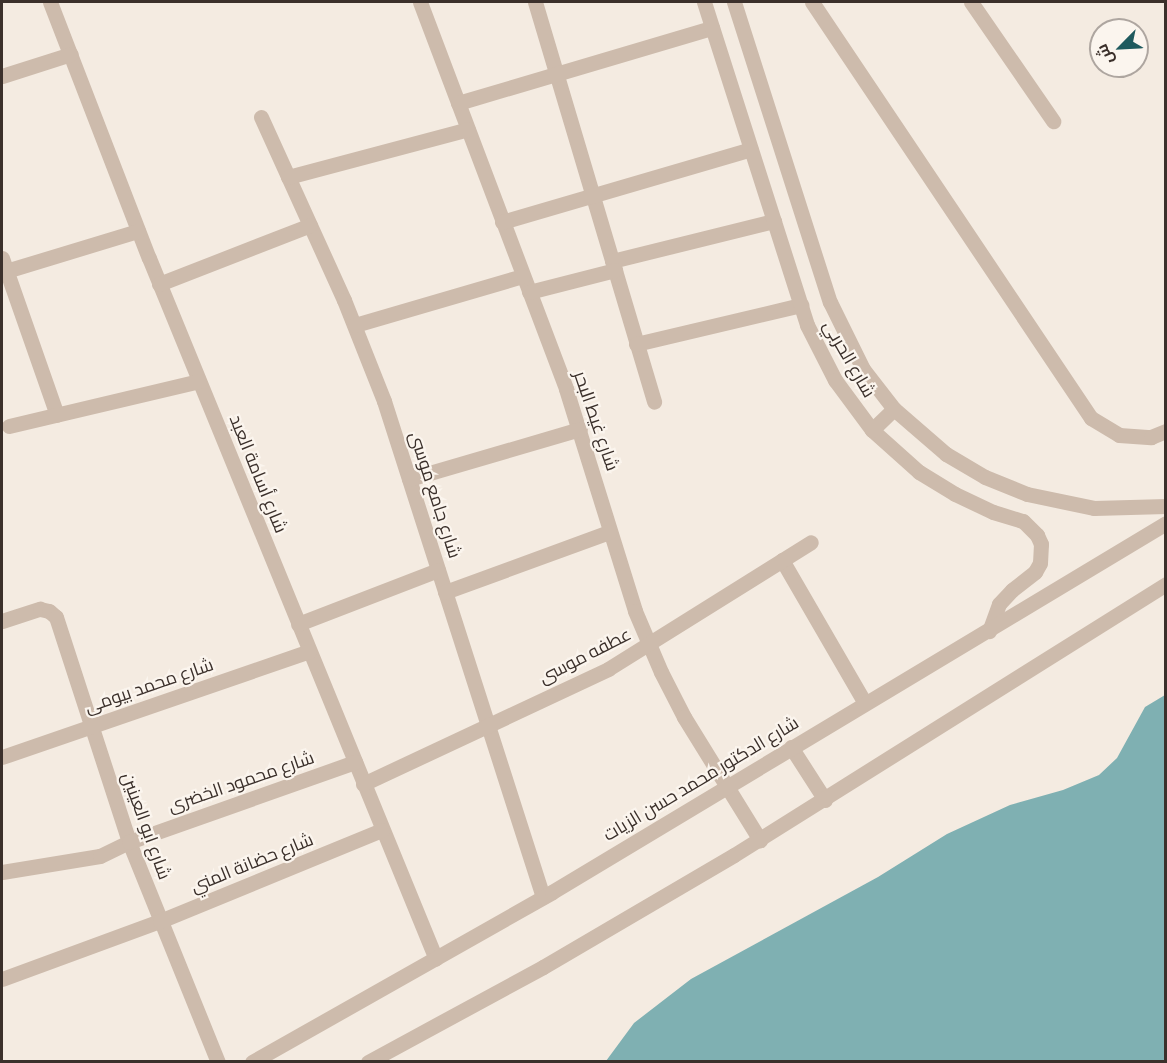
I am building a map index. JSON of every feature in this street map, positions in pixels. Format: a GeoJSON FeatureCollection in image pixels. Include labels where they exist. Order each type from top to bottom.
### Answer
{"type":"FeatureCollection","features":[{"type":"Feature","properties":{"kind":"street","name":"شارع أسامة العبد"},"geometry":{"type":"LineString","coordinates":[[50,2],[159,284],[436,959]]}},
{"type":"Feature","properties":{"kind":"street","name":"شارع غيط البحر"},"geometry":{"type":"LineString","coordinates":[[424,2],[458,103],[580,429],[609,532],[649,645],[684,717],[760,840]]}},
{"type":"Feature","properties":{"kind":"street"},"geometry":{"type":"LineString","coordinates":[[535,2],[654,402]]}},
{"type":"Feature","properties":{"kind":"street","name":"شارع الحربي"},"geometry":{"type":"LineString","coordinates":[[704,2],[801,305],[824,363],[846,398],[872,430],[903,459],[937,483],[974,503],[1023,521],[1037,535],[1041,544],[1040,563],[1035,572],[1012,590],[999,604],[989,631]]}},
{"type":"Feature","properties":{"kind":"street","name":"شارع الحربي"},"geometry":{"type":"LineString","coordinates":[[734,2],[830,302],[850,348],[894,409],[946,454],[985,477],[1027,494],[1094,508],[1166,506]]}},
{"type":"Feature","properties":{"kind":"street"},"geometry":{"type":"LineString","coordinates":[[812,2],[1091,418],[1119,435],[1151,437],[1166,431]]}},
{"type":"Feature","properties":{"kind":"street"},"geometry":{"type":"LineString","coordinates":[[970,2],[1053,121]]}},
{"type":"Feature","properties":{"kind":"street"},"geometry":{"type":"LineString","coordinates":[[458,103],[712,28]]}},
{"type":"Feature","properties":{"kind":"street"},"geometry":{"type":"LineString","coordinates":[[2,76],[71,54]]}},
{"type":"Feature","properties":{"kind":"street","name":"شارع جامع موسى"},"geometry":{"type":"LineString","coordinates":[[261,117],[354,325],[384,401],[543,897]]}},
{"type":"Feature","properties":{"kind":"street"},"geometry":{"type":"LineString","coordinates":[[288,177],[468,129]]}},
{"type":"Feature","properties":{"kind":"street"},"geometry":{"type":"LineString","coordinates":[[502,222],[751,149]]}},
{"type":"Feature","properties":{"kind":"street"},"geometry":{"type":"LineString","coordinates":[[529,292],[774,220]]}},
{"type":"Feature","properties":{"kind":"street"},"geometry":{"type":"LineString","coordinates":[[159,284],[310,225]]}},
{"type":"Feature","properties":{"kind":"street"},"geometry":{"type":"LineString","coordinates":[[57,415],[4,264],[138,231]]}},
{"type":"Feature","properties":{"kind":"street"},"geometry":{"type":"LineString","coordinates":[[354,325],[523,276]]}},
{"type":"Feature","properties":{"kind":"street"},"geometry":{"type":"LineString","coordinates":[[636,344],[801,305]]}},
{"type":"Feature","properties":{"kind":"street"},"geometry":{"type":"LineString","coordinates":[[9,426],[199,381]]}},
{"type":"Feature","properties":{"kind":"street"},"geometry":{"type":"LineString","coordinates":[[872,430],[894,409]]}},
{"type":"Feature","properties":{"kind":"street"},"geometry":{"type":"LineString","coordinates":[[409,479],[580,429]]}},
{"type":"Feature","properties":{"kind":"street","name":"شارع الدكتور محمد حسن الزيات"},"geometry":{"type":"LineString","coordinates":[[252,1062],[543,897],[1166,523]]}},
{"type":"Feature","properties":{"kind":"street"},"geometry":{"type":"LineString","coordinates":[[445,592],[609,532]]}},
{"type":"Feature","properties":{"kind":"street","name":"عطفه موسى"},"geometry":{"type":"LineString","coordinates":[[363,784],[608,669],[811,542]]}},
{"type":"Feature","properties":{"kind":"street"},"geometry":{"type":"LineString","coordinates":[[782,560],[865,704]]}},
{"type":"Feature","properties":{"kind":"street"},"geometry":{"type":"LineString","coordinates":[[298,624],[438,570]]}},
{"type":"Feature","properties":{"kind":"street"},"geometry":{"type":"LineString","coordinates":[[368,1062],[543,967],[760,840],[1166,584]]}},
{"type":"Feature","properties":{"kind":"street","name":"شارع ابو العينين"},"geometry":{"type":"LineString","coordinates":[[2,621],[40,609],[49,611],[56,618],[129,842],[218,1062]]}},
{"type":"Feature","properties":{"kind":"street","name":"شارع محمد بيومى"},"geometry":{"type":"LineString","coordinates":[[2,757],[309,651]]}},
{"type":"Feature","properties":{"kind":"street"},"geometry":{"type":"LineString","coordinates":[[791,747],[825,800]]}},
{"type":"Feature","properties":{"kind":"street","name":"شارع محمود الخضرى"},"geometry":{"type":"LineString","coordinates":[[2,872],[100,856],[129,842],[355,762]]}},
{"type":"Feature","properties":{"kind":"street","name":"شارع حضانة المني"},"geometry":{"type":"LineString","coordinates":[[2,980],[160,921],[382,830]]}},
{"type":"Feature","properties":{"kind":"water"},"geometry":{"type":"Polygon","coordinates":[[[1165,695],[1165,1061],[606,1061],[634,1023],[691,979],[878,877],[947,834],[1010,805],[1063,790],[1099,775],[1117,758],[1145,707],[1165,695]]]}}]}
